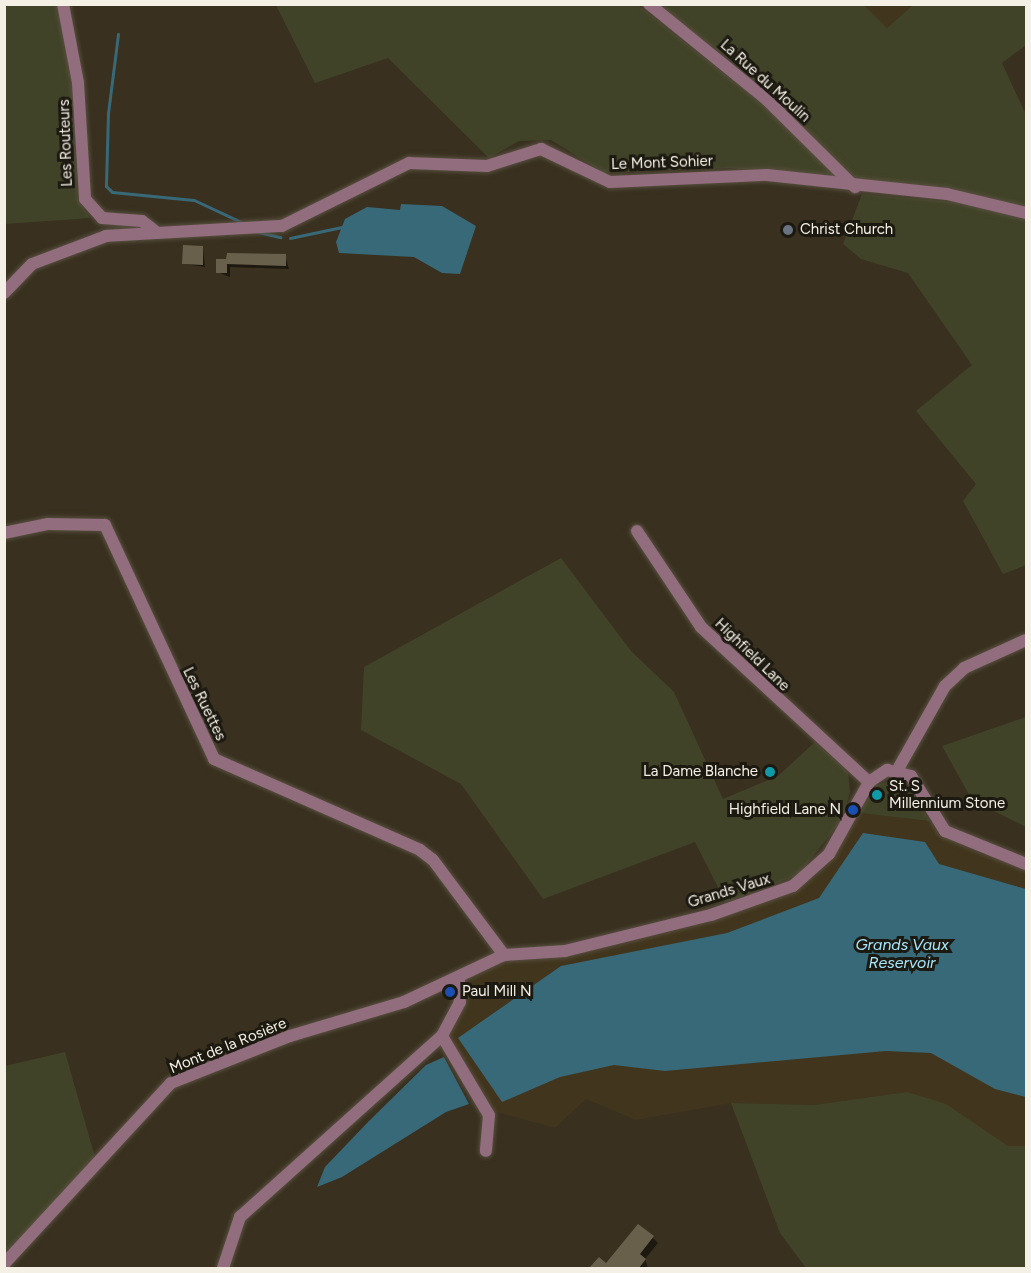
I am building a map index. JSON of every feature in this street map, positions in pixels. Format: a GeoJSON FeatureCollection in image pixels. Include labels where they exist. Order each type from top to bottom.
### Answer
{"type":"FeatureCollection","features":[{"type":"Feature","properties":{"kind":"street","name":"Les Routeurs"},"geometry":{"type":"LineString","coordinates":[[63,4],[78,83],[85,199],[102,218],[142,221],[155,231]]}},
{"type":"Feature","properties":{"kind":"street","name":"La Rue du Moulin"},"geometry":{"type":"LineString","coordinates":[[649,4],[767,100],[855,187]]}},
{"type":"Feature","properties":{"kind":"street","name":"Le Mont Sohier"},"geometry":{"type":"LineString","coordinates":[[4,293],[21,272],[57,251],[106,236],[155,231],[249,230],[282,226],[409,163],[487,166],[541,149],[610,182],[767,175],[855,187],[947,194],[1026,213]]}},
{"type":"Feature","properties":{"kind":"street","name":"Les Ruettes"},"geometry":{"type":"LineString","coordinates":[[4,533],[48,524],[105,525],[213,759],[420,850],[433,860],[504,955]]}},
{"type":"Feature","properties":{"kind":"street","name":"Highfield Lane"},"geometry":{"type":"LineString","coordinates":[[637,531],[701,627],[869,782]]}},
{"type":"Feature","properties":{"kind":"street"},"geometry":{"type":"LineString","coordinates":[[869,782],[898,769],[945,686],[964,668],[1026,640]]}},
{"type":"Feature","properties":{"kind":"street"},"geometry":{"type":"LineString","coordinates":[[898,769],[911,776],[945,831],[1026,864]]}},
{"type":"Feature","properties":{"kind":"street","name":"Grands Vaux"},"geometry":{"type":"LineString","coordinates":[[459,980],[504,955],[565,951],[711,915],[793,886],[829,854],[869,782]]}},
{"type":"Feature","properties":{"kind":"street"},"geometry":{"type":"LineString","coordinates":[[223,1269],[240,1217],[442,1036],[460,1002],[459,980]]}},
{"type":"Feature","properties":{"kind":"street","name":"Mont de la Rosière"},"geometry":{"type":"LineString","coordinates":[[4,1264],[171,1083],[459,980]]}},
{"type":"Feature","properties":{"kind":"street"},"geometry":{"type":"LineString","coordinates":[[442,1036],[489,1115],[486,1151]]}},
{"type":"Feature","properties":{"kind":"shaded area"},"geometry":{"type":"Polygon","coordinates":[[[864,5],[913,5],[887,28],[864,5]]]}},
{"type":"Feature","properties":{"kind":"shaded area","name":"Grands Vaux Reservoir"},"geometry":{"type":"Polygon","coordinates":[[[859,813],[930,821],[943,835],[972,851],[1026,869],[1026,1146],[1008,1147],[907,1092],[814,1105],[731,1103],[636,1120],[586,1099],[555,1128],[493,1111],[446,1035],[470,977],[505,961],[542,959],[785,895],[814,877],[859,813]]]}},
{"type":"Feature","properties":{"kind":"green space"},"geometry":{"type":"Polygon","coordinates":[[[5,5],[58,5],[73,83],[78,199],[90,218],[5,224],[5,5]]]}},
{"type":"Feature","properties":{"kind":"green space"},"geometry":{"type":"Polygon","coordinates":[[[276,5],[638,5],[782,120],[838,178],[729,168],[604,173],[551,140],[519,141],[489,158],[388,58],[315,83],[276,5]]]}},
{"type":"Feature","properties":{"kind":"green space"},"geometry":{"type":"Polygon","coordinates":[[[657,5],[864,5],[887,28],[913,5],[1026,5],[1026,45],[1002,63],[1026,115],[1026,206],[858,182],[741,68],[657,5]]]}},
{"type":"Feature","properties":{"kind":"green space"},"geometry":{"type":"Polygon","coordinates":[[[862,194],[953,202],[1026,217],[1026,565],[1003,574],[963,501],[976,484],[916,411],[972,365],[908,273],[861,259],[843,244],[862,194]]]}},
{"type":"Feature","properties":{"kind":"green space"},"geometry":{"type":"Polygon","coordinates":[[[561,558],[631,651],[674,692],[723,799],[778,776],[815,742],[848,771],[850,792],[841,821],[798,875],[726,903],[695,842],[543,899],[461,784],[361,730],[364,667],[561,558]]]}},
{"type":"Feature","properties":{"kind":"green space"},"geometry":{"type":"Polygon","coordinates":[[[1026,717],[1026,827],[972,800],[942,746],[1026,717]]]}},
{"type":"Feature","properties":{"kind":"green space"},"geometry":{"type":"Polygon","coordinates":[[[899,779],[930,821],[859,813],[876,785],[899,779]]]}},
{"type":"Feature","properties":{"kind":"green space"},"geometry":{"type":"Polygon","coordinates":[[[65,1052],[95,1157],[5,1257],[5,1066],[65,1052]]]}},
{"type":"Feature","properties":{"kind":"green space"},"geometry":{"type":"Polygon","coordinates":[[[907,1092],[946,1104],[1008,1146],[1026,1146],[1026,1268],[806,1268],[780,1233],[731,1103],[814,1105],[907,1092]]]}},
{"type":"Feature","properties":{"kind":"water"},"geometry":{"type":"Polygon","coordinates":[[[401,204],[442,206],[476,226],[460,274],[442,273],[414,257],[339,253],[336,242],[345,219],[367,207],[400,210],[401,204]]]}},
{"type":"Feature","properties":{"kind":"water","name":"Grands Vaux Reservoir"},"geometry":{"type":"Polygon","coordinates":[[[863,833],[925,842],[939,864],[1026,889],[1026,1097],[995,1089],[931,1053],[886,1051],[665,1071],[614,1065],[560,1077],[502,1102],[458,1038],[561,966],[727,933],[819,898],[863,833]]]}},
{"type":"Feature","properties":{"kind":"water"},"geometry":{"type":"Polygon","coordinates":[[[444,1057],[469,1104],[446,1112],[342,1177],[317,1187],[325,1167],[369,1121],[426,1065],[444,1057]]]}},
{"type":"Feature","properties":{"kind":"building"},"geometry":{"type":"Polygon","coordinates":[[[183,245],[203,246],[203,265],[182,264],[183,245]]]}},
{"type":"Feature","properties":{"kind":"building"},"geometry":{"type":"Polygon","coordinates":[[[227,253],[286,254],[286,266],[227,264],[227,273],[216,273],[216,259],[226,259],[227,253]]]}},
{"type":"Feature","properties":{"kind":"building"},"geometry":{"type":"Polygon","coordinates":[[[638,1224],[654,1236],[640,1254],[646,1259],[639,1268],[589,1268],[599,1257],[606,1263],[638,1224]]]}},
{"type":"Feature","properties":{"kind":"waterway"},"geometry":{"type":"LineString","coordinates":[[118,34],[108,113],[106,186],[112,192],[194,200],[243,223]]}},
{"type":"Feature","properties":{"kind":"waterway"},"geometry":{"type":"LineString","coordinates":[[290,238],[342,227]]}},
{"type":"Feature","properties":{"kind":"waterway"},"geometry":{"type":"LineString","coordinates":[[258,232],[280,237]]}},
{"type":"Feature","properties":{"kind":"place","name":"Christ Church"},"geometry":{"type":"Point","coordinates":[788,230]}},
{"type":"Feature","properties":{"kind":"place","name":"La Dame Blanche"},"geometry":{"type":"Point","coordinates":[770,772]}},
{"type":"Feature","properties":{"kind":"place","name":"St. S Millennium Stone"},"geometry":{"type":"Point","coordinates":[877,795]}},
{"type":"Feature","properties":{"kind":"place","name":"Highfield Lane N"},"geometry":{"type":"Point","coordinates":[853,810]}},
{"type":"Feature","properties":{"kind":"place","name":"Paul Mill N"},"geometry":{"type":"Point","coordinates":[450,992]}}]}
